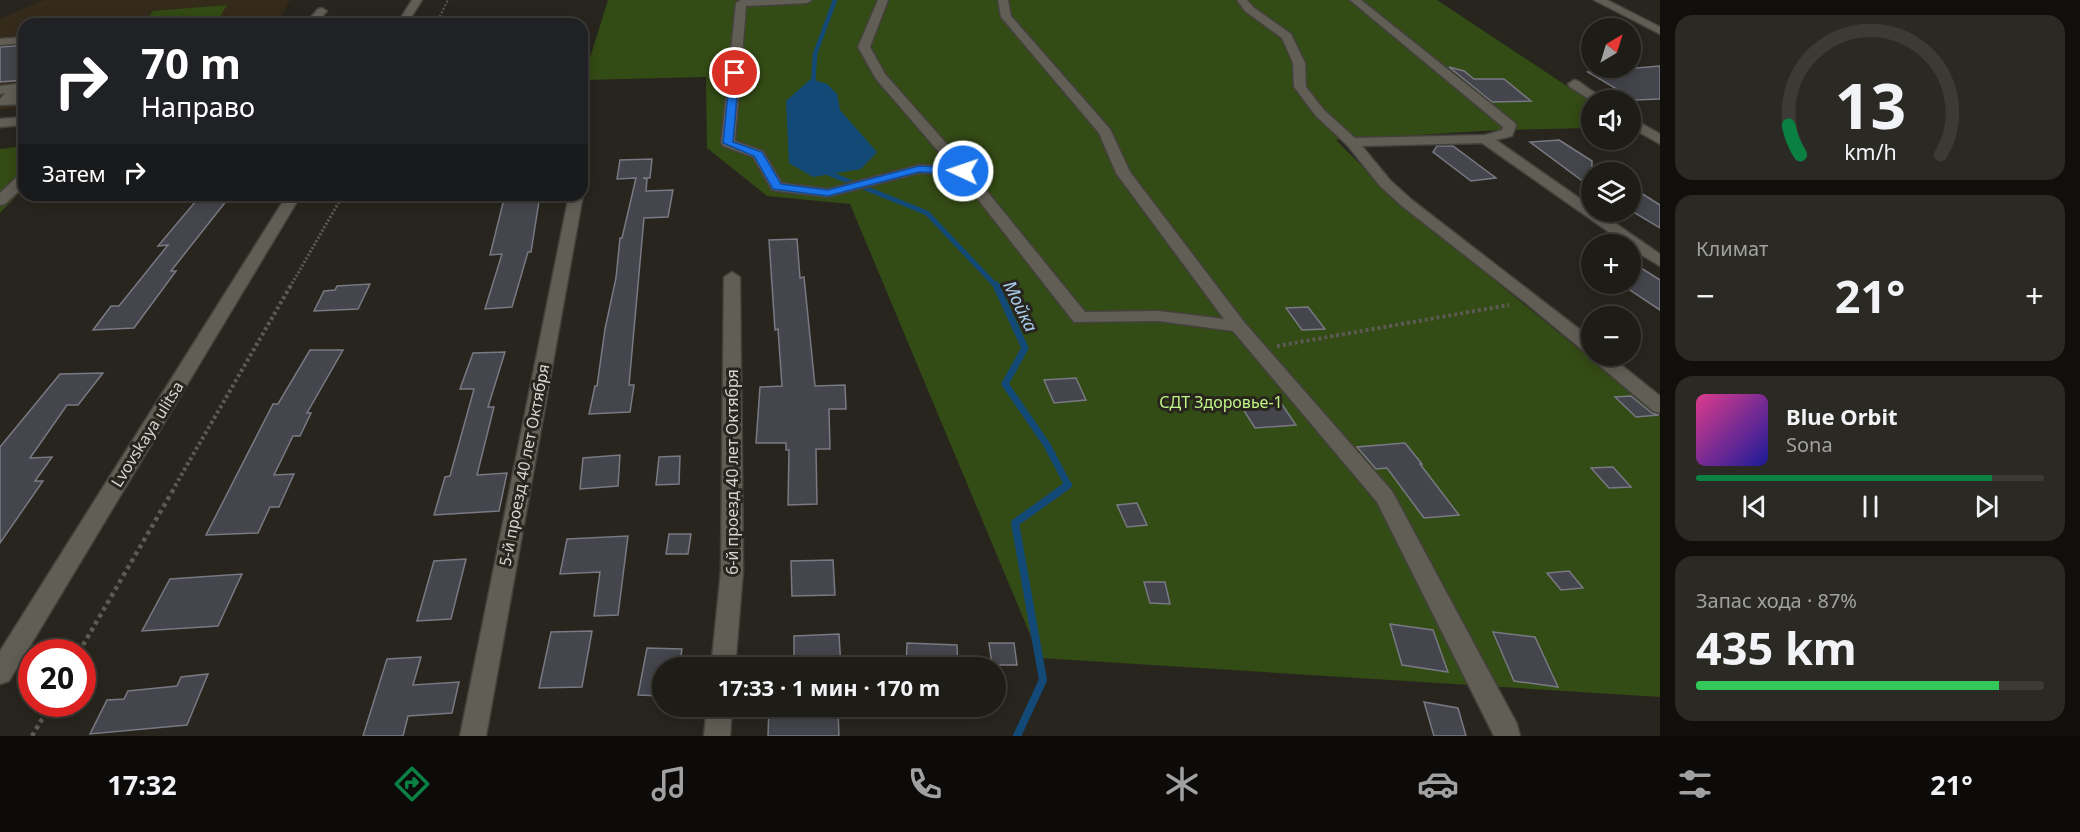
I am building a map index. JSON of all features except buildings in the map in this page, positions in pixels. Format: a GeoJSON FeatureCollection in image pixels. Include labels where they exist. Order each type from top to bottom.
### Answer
{"type":"FeatureCollection","features":[{"type":"Feature","properties":{"kind":"street"},"geometry":{"type":"LineString","coordinates":[[406,18],[417,0]]}},
{"type":"Feature","properties":{"kind":"street"},"geometry":{"type":"LineString","coordinates":[[807,0],[736,3],[728,143],[758,154],[777,187],[828,193],[919,169],[963,171]]}},
{"type":"Feature","properties":{"kind":"street"},"geometry":{"type":"LineString","coordinates":[[883,0],[864,47],[880,76],[963,171],[1080,318],[1159,316],[1238,326]]}},
{"type":"Feature","properties":{"kind":"street"},"geometry":{"type":"LineString","coordinates":[[1004,0],[1006,17],[1105,132],[1124,173],[1238,326],[1386,497],[1508,736]]}},
{"type":"Feature","properties":{"kind":"street"},"geometry":{"type":"LineString","coordinates":[[1242,0],[1249,9],[1287,36],[1299,63],[1300,87],[1320,113],[1352,142],[1385,183],[1407,203],[1581,340]]}},
{"type":"Feature","properties":{"kind":"street"},"geometry":{"type":"LineString","coordinates":[[1352,142],[1485,139],[1507,133],[1510,126],[1355,0]]}},
{"type":"Feature","properties":{"kind":"street"},"geometry":{"type":"LineString","coordinates":[[1599,0],[1660,31]]}},
{"type":"Feature","properties":{"kind":"street"},"geometry":{"type":"LineString","coordinates":[[316,18],[322,11]]}},
{"type":"Feature","properties":{"kind":"street"},"geometry":{"type":"LineString","coordinates":[[0,42],[18,40]]}},
{"type":"Feature","properties":{"kind":"street"},"geometry":{"type":"LineString","coordinates":[[1574,84],[1583,90]]}},
{"type":"Feature","properties":{"kind":"street"},"geometry":{"type":"LineString","coordinates":[[0,90],[16,88],[4,102],[18,101]]}},
{"type":"Feature","properties":{"kind":"street"},"geometry":{"type":"LineString","coordinates":[[0,123],[18,122]]}},
{"type":"Feature","properties":{"kind":"street"},"geometry":{"type":"LineString","coordinates":[[1641,128],[1660,140]]}},
{"type":"Feature","properties":{"kind":"street"},"geometry":{"type":"LineString","coordinates":[[1485,139],[1660,261]]}},
{"type":"Feature","properties":{"kind":"street"},"geometry":{"type":"LineString","coordinates":[[0,201],[18,184]]}},
{"type":"Feature","properties":{"kind":"street","name":"Lvovskaya ulitsa"},"geometry":{"type":"LineString","coordinates":[[0,673],[290,201]]}},
{"type":"Feature","properties":{"kind":"street","name":"5-й проезд 40 лет Октября"},"geometry":{"type":"LineString","coordinates":[[473,736],[575,201]]}},
{"type":"Feature","properties":{"kind":"street","name":"6-й проезд 40 лет Октября"},"geometry":{"type":"LineString","coordinates":[[724,657],[732,571],[732,277]]}},
{"type":"Feature","properties":{"kind":"street"},"geometry":{"type":"LineString","coordinates":[[1611,366],[1660,406]]}},
{"type":"Feature","properties":{"kind":"street"},"geometry":{"type":"LineString","coordinates":[[717,736],[719,717]]}},
{"type":"Feature","properties":{"kind":"path"},"geometry":{"type":"LineString","coordinates":[[439,18],[448,0]]}},
{"type":"Feature","properties":{"kind":"path"},"geometry":{"type":"LineString","coordinates":[[87,639],[340,201]]}},
{"type":"Feature","properties":{"kind":"path"},"geometry":{"type":"LineString","coordinates":[[1258,349],[1533,300]]}},
{"type":"Feature","properties":{"kind":"path"},"geometry":{"type":"LineString","coordinates":[[32,736],[43,717]]}},
{"type":"Feature","properties":{"kind":"shaded area"},"geometry":{"type":"Polygon","coordinates":[[[44,0],[290,0],[280,18],[18,18],[18,108],[0,110],[0,19],[44,0]]]}},
{"type":"Feature","properties":{"kind":"green space","name":"СДТ Здоровье-1"},"geometry":{"type":"Polygon","coordinates":[[[608,0],[1437,0],[1581,95],[1581,128],[1498,130],[1336,140],[1391,195],[1581,351],[1581,366],[1599,366],[1660,416],[1660,697],[1040,658],[850,204],[767,196],[707,148],[706,77],[588,80],[588,64],[608,0]]]}},
{"type":"Feature","properties":{"kind":"green space"},"geometry":{"type":"Polygon","coordinates":[[[227,5],[219,18],[148,18],[153,11],[227,5]]]}},
{"type":"Feature","properties":{"kind":"green space"},"geometry":{"type":"Polygon","coordinates":[[[18,147],[18,194],[0,213],[0,149],[18,147]]]}},
{"type":"Feature","properties":{"kind":"water"},"geometry":{"type":"Polygon","coordinates":[[[811,79],[827,84],[837,94],[840,110],[877,152],[861,169],[813,177],[789,163],[786,101],[811,79]]]}},
{"type":"Feature","properties":{"kind":"waterway","name":"Мойка"},"geometry":{"type":"LineString","coordinates":[[813,86],[815,54],[835,0]]}},
{"type":"Feature","properties":{"kind":"waterway","name":"Мойка"},"geometry":{"type":"LineString","coordinates":[[827,165],[828,173],[927,213],[997,287]]}},
{"type":"Feature","properties":{"kind":"waterway","name":"Мойка"},"geometry":{"type":"LineString","coordinates":[[997,287],[1025,348],[1005,384],[1047,445],[1068,485]]}},
{"type":"Feature","properties":{"kind":"waterway","name":"Мойка"},"geometry":{"type":"LineString","coordinates":[[1017,736],[1043,680],[1015,523],[1068,485]]}},
{"type":"Feature","properties":{"kind":"route"},"geometry":{"type":"LineString","coordinates":[[735,73],[728,143],[758,154],[777,187],[828,193],[919,169],[963,171]]}}]}
